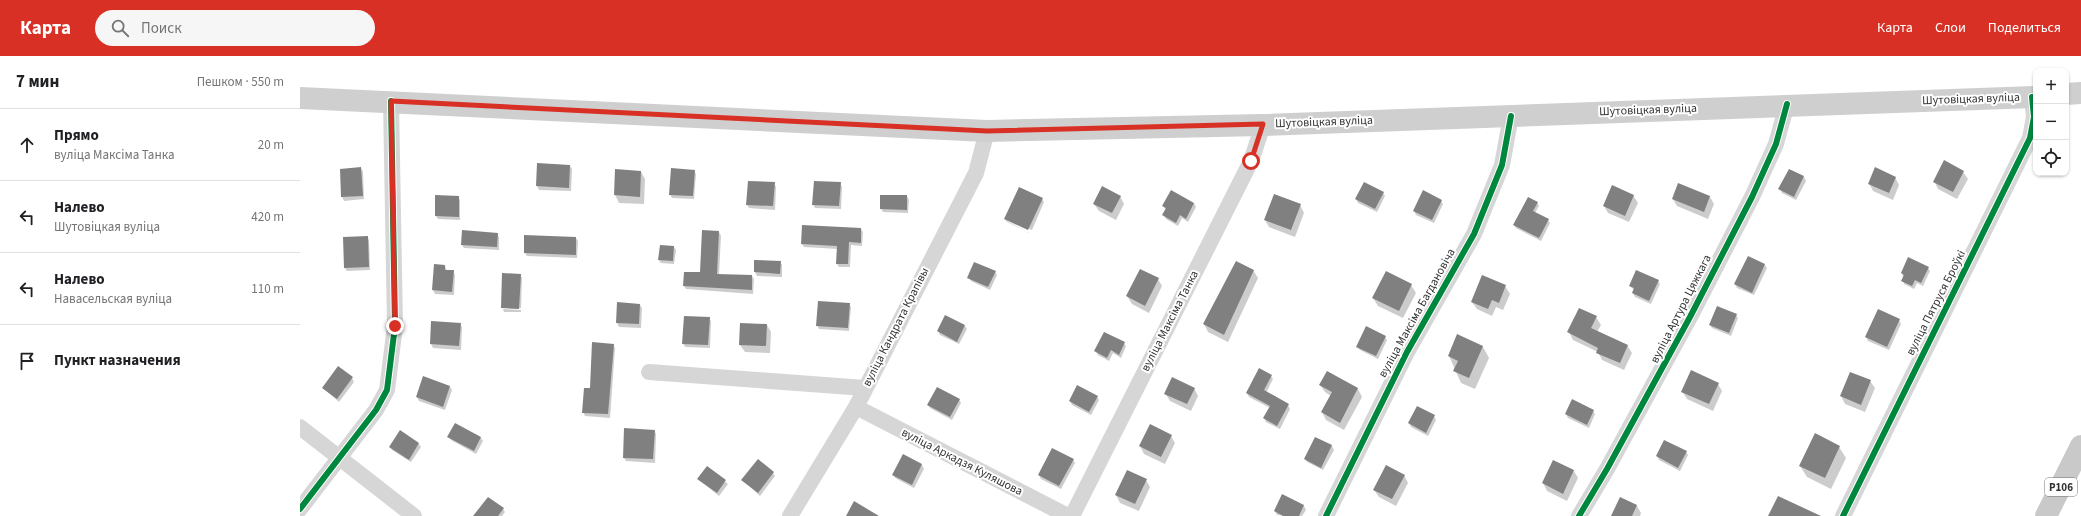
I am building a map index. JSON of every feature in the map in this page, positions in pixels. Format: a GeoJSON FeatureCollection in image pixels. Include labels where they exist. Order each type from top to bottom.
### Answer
{"type":"FeatureCollection","features":[{"type":"Feature","properties":{"kind":"main road"},"geometry":{"type":"LineString","coordinates":[[2069,94],[2081,93]]}},
{"type":"Feature","properties":{"kind":"main road","name":"Шутовіцкая вуліца"},"geometry":{"type":"LineString","coordinates":[[300,98],[391,101],[987,131],[1511,116],[1787,104],[2033,97]]}},
{"type":"Feature","properties":{"kind":"main road","name":"Р106"},"geometry":{"type":"LineString","coordinates":[[2046,516],[2081,446]]}},
{"type":"Feature","properties":{"kind":"street"},"geometry":{"type":"LineString","coordinates":[[300,509],[340,459],[376,410],[388,390],[395,326],[391,101]]}},
{"type":"Feature","properties":{"kind":"street","name":"вуліца Артура Цяжкага"},"geometry":{"type":"LineString","coordinates":[[1579,516],[1607,469],[1686,324],[1752,197],[1776,144],[1787,104]]}},
{"type":"Feature","properties":{"kind":"street","name":"вуліца Пятруся Броўкі"},"geometry":{"type":"LineString","coordinates":[[1843,516],[2030,138],[2034,117],[2034,104]]}},
{"type":"Feature","properties":{"kind":"street","name":"вуліца Максіма Багдановіча"},"geometry":{"type":"LineString","coordinates":[[1326,516],[1407,352],[1474,234],[1502,165],[1511,116]]}},
{"type":"Feature","properties":{"kind":"street","name":"вуліца Максіма Танка"},"geometry":{"type":"LineString","coordinates":[[1072,516],[1251,161],[1263,124]]}},
{"type":"Feature","properties":{"kind":"street","name":"вуліца Кандрата Крапівы"},"geometry":{"type":"LineString","coordinates":[[790,516],[856,407],[976,173],[987,131]]}},
{"type":"Feature","properties":{"kind":"street"},"geometry":{"type":"LineString","coordinates":[[649,372],[865,388]]}},
{"type":"Feature","properties":{"kind":"street","name":"вуліца Аркадзя Куляшова"},"geometry":{"type":"LineString","coordinates":[[856,407],[1068,516]]}},
{"type":"Feature","properties":{"kind":"street"},"geometry":{"type":"LineString","coordinates":[[300,427],[414,516]]}},
{"type":"Feature","properties":{"kind":"building"},"geometry":{"type":"Polygon","coordinates":[[[1944,160],[1964,171],[1953,192],[1933,182],[1944,160]]]}},
{"type":"Feature","properties":{"kind":"building"},"geometry":{"type":"Polygon","coordinates":[[[537,163],[570,165],[569,188],[536,186],[537,163]]]}},
{"type":"Feature","properties":{"kind":"building"},"geometry":{"type":"Polygon","coordinates":[[[361,167],[363,196],[341,197],[340,169],[361,167]]]}},
{"type":"Feature","properties":{"kind":"building"},"geometry":{"type":"Polygon","coordinates":[[[1875,167],[1896,177],[1889,193],[1868,184],[1875,167]]]}},
{"type":"Feature","properties":{"kind":"building"},"geometry":{"type":"Polygon","coordinates":[[[671,168],[695,170],[693,196],[669,195],[671,168]]]}},
{"type":"Feature","properties":{"kind":"building"},"geometry":{"type":"Polygon","coordinates":[[[615,169],[641,171],[640,197],[614,195],[615,169]]]}},
{"type":"Feature","properties":{"kind":"building"},"geometry":{"type":"Polygon","coordinates":[[[1789,169],[1804,176],[1794,197],[1778,189],[1789,169]]]}},
{"type":"Feature","properties":{"kind":"building"},"geometry":{"type":"Polygon","coordinates":[[[748,181],[775,182],[773,206],[746,205],[748,181]]]}},
{"type":"Feature","properties":{"kind":"building"},"geometry":{"type":"Polygon","coordinates":[[[814,181],[841,182],[839,206],[812,205],[814,181]]]}},
{"type":"Feature","properties":{"kind":"building"},"geometry":{"type":"Polygon","coordinates":[[[1364,182],[1384,192],[1375,209],[1355,199],[1364,182]]]}},
{"type":"Feature","properties":{"kind":"building"},"geometry":{"type":"Polygon","coordinates":[[[1678,183],[1710,196],[1704,212],[1672,199],[1678,183]]]}},
{"type":"Feature","properties":{"kind":"building"},"geometry":{"type":"Polygon","coordinates":[[[1612,185],[1634,195],[1625,216],[1603,206],[1612,185]]]}},
{"type":"Feature","properties":{"kind":"building"},"geometry":{"type":"Polygon","coordinates":[[[1102,186],[1121,196],[1112,213],[1093,204],[1102,186]]]}},
{"type":"Feature","properties":{"kind":"building"},"geometry":{"type":"Polygon","coordinates":[[[1019,187],[1043,198],[1028,230],[1004,219],[1019,187]]]}},
{"type":"Feature","properties":{"kind":"building"},"geometry":{"type":"Polygon","coordinates":[[[1171,190],[1194,203],[1186,219],[1180,215],[1176,223],[1162,215],[1166,208],[1162,206],[1171,190]]]}},
{"type":"Feature","properties":{"kind":"building"},"geometry":{"type":"Polygon","coordinates":[[[1423,190],[1442,200],[1432,220],[1413,211],[1423,190]]]}},
{"type":"Feature","properties":{"kind":"building"},"geometry":{"type":"Polygon","coordinates":[[[1274,194],[1301,204],[1291,230],[1264,220],[1274,194]]]}},
{"type":"Feature","properties":{"kind":"building"},"geometry":{"type":"Polygon","coordinates":[[[435,195],[459,196],[459,217],[435,216],[435,195]]]}},
{"type":"Feature","properties":{"kind":"building"},"geometry":{"type":"Polygon","coordinates":[[[880,195],[907,195],[907,210],[880,209],[880,195]]]}},
{"type":"Feature","properties":{"kind":"building"},"geometry":{"type":"Polygon","coordinates":[[[1528,197],[1538,202],[1533,211],[1549,219],[1539,238],[1513,225],[1528,197]]]}},
{"type":"Feature","properties":{"kind":"building"},"geometry":{"type":"Polygon","coordinates":[[[802,225],[861,228],[861,243],[849,242],[848,264],[836,264],[837,246],[801,244],[802,225]]]}},
{"type":"Feature","properties":{"kind":"building"},"geometry":{"type":"Polygon","coordinates":[[[462,230],[498,233],[497,247],[461,245],[462,230]]]}},
{"type":"Feature","properties":{"kind":"building"},"geometry":{"type":"Polygon","coordinates":[[[702,230],[719,231],[717,274],[752,275],[752,290],[683,286],[684,272],[700,272],[702,230]]]}},
{"type":"Feature","properties":{"kind":"building"},"geometry":{"type":"Polygon","coordinates":[[[524,235],[576,237],[576,255],[524,253],[524,235]]]}},
{"type":"Feature","properties":{"kind":"building"},"geometry":{"type":"Polygon","coordinates":[[[368,236],[369,267],[344,268],[343,237],[368,236]]]}},
{"type":"Feature","properties":{"kind":"building"},"geometry":{"type":"Polygon","coordinates":[[[660,245],[674,246],[673,261],[658,260],[660,245]]]}},
{"type":"Feature","properties":{"kind":"building"},"geometry":{"type":"Polygon","coordinates":[[[1748,256],[1765,264],[1752,293],[1734,284],[1748,256]]]}},
{"type":"Feature","properties":{"kind":"building"},"geometry":{"type":"Polygon","coordinates":[[[1908,257],[1929,267],[1921,283],[1915,280],[1912,286],[1901,281],[1904,275],[1901,273],[1908,257]]]}},
{"type":"Feature","properties":{"kind":"building"},"geometry":{"type":"Polygon","coordinates":[[[754,260],[781,261],[780,274],[754,272],[754,260]]]}},
{"type":"Feature","properties":{"kind":"building"},"geometry":{"type":"Polygon","coordinates":[[[1236,261],[1254,270],[1224,335],[1203,324],[1236,261]]]}},
{"type":"Feature","properties":{"kind":"building"},"geometry":{"type":"Polygon","coordinates":[[[974,262],[996,271],[988,287],[967,278],[974,262]]]}},
{"type":"Feature","properties":{"kind":"building"},"geometry":{"type":"Polygon","coordinates":[[[434,264],[445,265],[445,270],[454,270],[452,292],[432,290],[434,264]]]}},
{"type":"Feature","properties":{"kind":"building"},"geometry":{"type":"Polygon","coordinates":[[[1140,269],[1159,278],[1145,306],[1126,296],[1140,269]]]}},
{"type":"Feature","properties":{"kind":"building"},"geometry":{"type":"Polygon","coordinates":[[[1636,270],[1659,280],[1649,301],[1632,293],[1634,288],[1629,286],[1636,270]]]}},
{"type":"Feature","properties":{"kind":"building"},"geometry":{"type":"Polygon","coordinates":[[[1386,271],[1412,284],[1399,311],[1372,298],[1386,271]]]}},
{"type":"Feature","properties":{"kind":"building"},"geometry":{"type":"Polygon","coordinates":[[[502,273],[521,274],[519,309],[501,308],[502,273]]]}},
{"type":"Feature","properties":{"kind":"building"},"geometry":{"type":"Polygon","coordinates":[[[1482,275],[1506,285],[1499,303],[1492,300],[1488,309],[1471,302],[1482,275]]]}},
{"type":"Feature","properties":{"kind":"building"},"geometry":{"type":"Polygon","coordinates":[[[818,301],[850,303],[848,328],[816,326],[818,301]]]}},
{"type":"Feature","properties":{"kind":"building"},"geometry":{"type":"Polygon","coordinates":[[[617,302],[640,304],[639,324],[616,323],[617,302]]]}},
{"type":"Feature","properties":{"kind":"building"},"geometry":{"type":"Polygon","coordinates":[[[1717,306],[1737,314],[1729,333],[1709,325],[1717,306]]]}},
{"type":"Feature","properties":{"kind":"building"},"geometry":{"type":"Polygon","coordinates":[[[1579,308],[1597,316],[1591,328],[1628,345],[1620,363],[1596,353],[1598,348],[1567,332],[1579,308]]]}},
{"type":"Feature","properties":{"kind":"building"},"geometry":{"type":"Polygon","coordinates":[[[1878,309],[1900,319],[1887,347],[1865,337],[1878,309]]]}},
{"type":"Feature","properties":{"kind":"building"},"geometry":{"type":"Polygon","coordinates":[[[945,315],[965,325],[957,342],[937,331],[945,315]]]}},
{"type":"Feature","properties":{"kind":"building"},"geometry":{"type":"Polygon","coordinates":[[[684,316],[710,317],[708,345],[682,344],[684,316]]]}},
{"type":"Feature","properties":{"kind":"building"},"geometry":{"type":"Polygon","coordinates":[[[431,321],[461,323],[459,346],[430,344],[431,321]]]}},
{"type":"Feature","properties":{"kind":"building"},"geometry":{"type":"Polygon","coordinates":[[[740,323],[767,324],[766,346],[739,345],[740,323]]]}},
{"type":"Feature","properties":{"kind":"building"},"geometry":{"type":"Polygon","coordinates":[[[1366,326],[1386,336],[1376,356],[1356,347],[1366,326]]]}},
{"type":"Feature","properties":{"kind":"building"},"geometry":{"type":"Polygon","coordinates":[[[1104,332],[1125,342],[1119,355],[1111,350],[1107,358],[1094,351],[1104,332]]]}},
{"type":"Feature","properties":{"kind":"building"},"geometry":{"type":"Polygon","coordinates":[[[1457,334],[1483,346],[1469,378],[1453,371],[1458,361],[1448,356],[1457,334]]]}},
{"type":"Feature","properties":{"kind":"building"},"geometry":{"type":"Polygon","coordinates":[[[592,342],[614,344],[608,414],[582,413],[584,388],[590,388],[592,342]]]}},
{"type":"Feature","properties":{"kind":"building"},"geometry":{"type":"Polygon","coordinates":[[[338,366],[353,377],[337,399],[322,388],[338,366]]]}},
{"type":"Feature","properties":{"kind":"building"},"geometry":{"type":"Polygon","coordinates":[[[1259,368],[1272,375],[1264,390],[1289,404],[1277,426],[1263,418],[1270,406],[1246,393],[1259,368]]]}},
{"type":"Feature","properties":{"kind":"building"},"geometry":{"type":"Polygon","coordinates":[[[1691,370],[1719,383],[1709,404],[1681,392],[1691,370]]]}},
{"type":"Feature","properties":{"kind":"building"},"geometry":{"type":"Polygon","coordinates":[[[1327,371],[1358,388],[1340,423],[1321,412],[1332,392],[1319,385],[1327,371]]]}},
{"type":"Feature","properties":{"kind":"building"},"geometry":{"type":"Polygon","coordinates":[[[1850,372],[1871,380],[1861,405],[1840,396],[1850,372]]]}},
{"type":"Feature","properties":{"kind":"building"},"geometry":{"type":"Polygon","coordinates":[[[423,376],[450,386],[443,407],[416,397],[423,376]]]}},
{"type":"Feature","properties":{"kind":"building"},"geometry":{"type":"Polygon","coordinates":[[[1172,377],[1195,388],[1187,404],[1164,394],[1172,377]]]}},
{"type":"Feature","properties":{"kind":"building"},"geometry":{"type":"Polygon","coordinates":[[[1077,385],[1098,396],[1089,412],[1069,401],[1077,385]]]}},
{"type":"Feature","properties":{"kind":"building"},"geometry":{"type":"Polygon","coordinates":[[[937,387],[960,399],[950,417],[927,405],[937,387]]]}},
{"type":"Feature","properties":{"kind":"building"},"geometry":{"type":"Polygon","coordinates":[[[1572,399],[1594,410],[1587,425],[1565,414],[1572,399]]]}},
{"type":"Feature","properties":{"kind":"building"},"geometry":{"type":"Polygon","coordinates":[[[1417,406],[1435,415],[1426,433],[1408,423],[1417,406]]]}},
{"type":"Feature","properties":{"kind":"building"},"geometry":{"type":"Polygon","coordinates":[[[455,423],[481,437],[474,451],[447,437],[455,423]]]}},
{"type":"Feature","properties":{"kind":"building"},"geometry":{"type":"Polygon","coordinates":[[[1150,424],[1172,435],[1161,457],[1139,446],[1150,424]]]}},
{"type":"Feature","properties":{"kind":"building"},"geometry":{"type":"Polygon","coordinates":[[[624,428],[655,430],[653,459],[623,458],[624,428]]]}},
{"type":"Feature","properties":{"kind":"building"},"geometry":{"type":"Polygon","coordinates":[[[400,430],[419,443],[409,460],[389,447],[400,430]]]}},
{"type":"Feature","properties":{"kind":"building"},"geometry":{"type":"Polygon","coordinates":[[[1815,433],[1840,446],[1825,478],[1799,466],[1815,433]]]}},
{"type":"Feature","properties":{"kind":"building"},"geometry":{"type":"Polygon","coordinates":[[[1315,437],[1332,445],[1321,468],[1304,459],[1315,437]]]}},
{"type":"Feature","properties":{"kind":"building"},"geometry":{"type":"Polygon","coordinates":[[[1664,440],[1687,451],[1678,468],[1656,456],[1664,440]]]}},
{"type":"Feature","properties":{"kind":"building"},"geometry":{"type":"Polygon","coordinates":[[[1052,448],[1074,459],[1059,486],[1038,475],[1052,448]]]}},
{"type":"Feature","properties":{"kind":"building"},"geometry":{"type":"Polygon","coordinates":[[[903,454],[922,464],[912,485],[892,475],[903,454]]]}},
{"type":"Feature","properties":{"kind":"building"},"geometry":{"type":"Polygon","coordinates":[[[758,459],[774,472],[758,493],[741,480],[758,459]]]}},
{"type":"Feature","properties":{"kind":"building"},"geometry":{"type":"Polygon","coordinates":[[[1553,460],[1574,470],[1563,494],[1542,483],[1553,460]]]}},
{"type":"Feature","properties":{"kind":"building"},"geometry":{"type":"Polygon","coordinates":[[[1386,465],[1405,475],[1392,499],[1373,490],[1386,465]]]}},
{"type":"Feature","properties":{"kind":"building"},"geometry":{"type":"Polygon","coordinates":[[[707,466],[726,480],[717,493],[697,479],[707,466]]]}},
{"type":"Feature","properties":{"kind":"building"},"geometry":{"type":"Polygon","coordinates":[[[1127,470],[1147,479],[1135,504],[1115,495],[1127,470]]]}},
{"type":"Feature","properties":{"kind":"building"},"geometry":{"type":"Polygon","coordinates":[[[1282,494],[1304,505],[1299,516],[1283,516],[1274,511],[1282,494]]]}},
{"type":"Feature","properties":{"kind":"building"},"geometry":{"type":"Polygon","coordinates":[[[1778,496],[1821,516],[1768,516],[1778,496]]]}},
{"type":"Feature","properties":{"kind":"building"},"geometry":{"type":"Polygon","coordinates":[[[488,497],[504,508],[498,516],[473,516],[488,497]]]}},
{"type":"Feature","properties":{"kind":"building"},"geometry":{"type":"Polygon","coordinates":[[[1620,497],[1637,505],[1632,516],[1611,516],[1620,497]]]}},
{"type":"Feature","properties":{"kind":"building"},"geometry":{"type":"Polygon","coordinates":[[[854,501],[879,516],[846,516],[854,501]]]}},
{"type":"Feature","properties":{"kind":"cycle path"},"geometry":{"type":"LineString","coordinates":[[1843,516],[2030,138],[2034,117],[2032,97]]}},
{"type":"Feature","properties":{"kind":"cycle path"},"geometry":{"type":"LineString","coordinates":[[300,509],[376,410],[387,390],[395,326],[391,101]]}},
{"type":"Feature","properties":{"kind":"cycle path"},"geometry":{"type":"LineString","coordinates":[[1579,516],[1607,469],[1690,317],[1752,197],[1776,144],[1787,104]]}},
{"type":"Feature","properties":{"kind":"cycle path"},"geometry":{"type":"LineString","coordinates":[[1326,516],[1407,352],[1474,234],[1502,165],[1511,116]]}},
{"type":"Feature","properties":{"kind":"route"},"geometry":{"type":"LineString","coordinates":[[395,326],[391,101],[987,131],[1263,124],[1251,161]]}}]}
